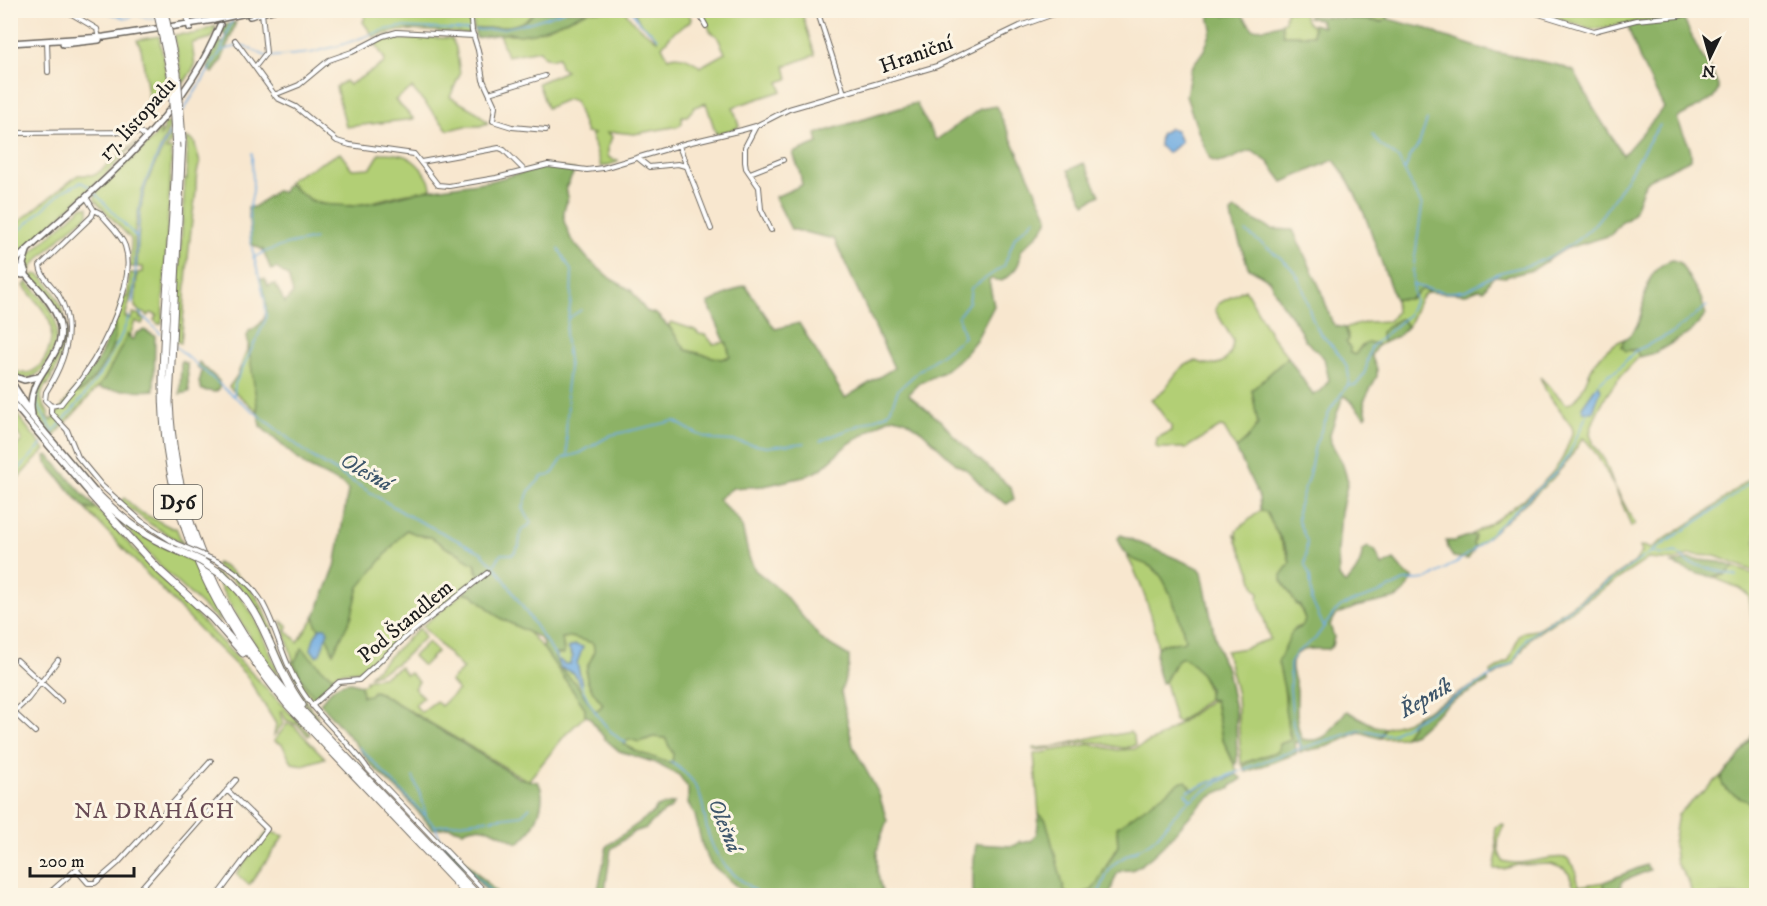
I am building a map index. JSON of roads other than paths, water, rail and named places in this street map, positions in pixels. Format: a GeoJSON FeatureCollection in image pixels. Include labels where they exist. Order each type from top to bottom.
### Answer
{"type":"FeatureCollection","features":[{"type":"Feature","properties":{"kind":"highway","name":"D56"},"geometry":{"type":"LineString","coordinates":[[160,12],[177,73],[182,140],[163,384],[165,431],[171,474],[196,558],[214,597],[240,642],[265,677],[288,705],[470,896]]}},
{"type":"Feature","properties":{"kind":"highway","name":"D56"},"geometry":{"type":"LineString","coordinates":[[160,12],[172,82],[176,148],[168,339],[169,402],[174,459],[187,515],[219,595],[251,648],[292,700],[478,896]]}},
{"type":"Feature","properties":{"kind":"highway"},"geometry":{"type":"LineString","coordinates":[[94,494],[158,568],[219,626],[265,677]]}},
{"type":"Feature","properties":{"kind":"highway"},"geometry":{"type":"LineString","coordinates":[[94,494],[130,525],[154,540],[223,575],[250,603],[261,621],[290,686],[330,740]]}},
{"type":"Feature","properties":{"kind":"main road"},"geometry":{"type":"LineString","coordinates":[[186,10],[190,26]]}},
{"type":"Feature","properties":{"kind":"main road"},"geometry":{"type":"LineString","coordinates":[[10,45],[99,38],[190,26],[273,10]]}},
{"type":"Feature","properties":{"kind":"main road","name":"17. listopadu"},"geometry":{"type":"LineString","coordinates":[[12,264],[86,197],[161,123],[190,84],[207,56],[220,25]]}},
{"type":"Feature","properties":{"kind":"main road"},"geometry":{"type":"LineString","coordinates":[[27,251],[23,266],[28,278]]}},
{"type":"Feature","properties":{"kind":"main road"},"geometry":{"type":"LineString","coordinates":[[12,264],[28,278],[54,310],[60,327],[56,351],[32,393],[33,414]]}},
{"type":"Feature","properties":{"kind":"main road"},"geometry":{"type":"LineString","coordinates":[[10,272],[17,272],[28,278]]}},
{"type":"Feature","properties":{"kind":"main road"},"geometry":{"type":"LineString","coordinates":[[10,375],[24,380],[40,376]]}},
{"type":"Feature","properties":{"kind":"main road"},"geometry":{"type":"LineString","coordinates":[[10,380],[33,414],[39,431]]}},
{"type":"Feature","properties":{"kind":"main road"},"geometry":{"type":"LineString","coordinates":[[10,391],[39,431]]}},
{"type":"Feature","properties":{"kind":"main road"},"geometry":{"type":"LineString","coordinates":[[11,400],[94,494]]}},
{"type":"Feature","properties":{"kind":"street"},"geometry":{"type":"LineString","coordinates":[[65,10],[94,27],[99,38]]}},
{"type":"Feature","properties":{"kind":"street"},"geometry":{"type":"LineString","coordinates":[[470,10],[483,81],[495,106],[492,118],[496,123],[531,130],[546,130]]}},
{"type":"Feature","properties":{"kind":"street"},"geometry":{"type":"LineString","coordinates":[[698,10],[706,26]]}},
{"type":"Feature","properties":{"kind":"street"},"geometry":{"type":"LineString","coordinates":[[817,10],[844,93]]}},
{"type":"Feature","properties":{"kind":"street","name":"Hraniční"},"geometry":{"type":"LineString","coordinates":[[756,126],[789,109],[937,66],[1020,26],[1065,10]]}},
{"type":"Feature","properties":{"kind":"street"},"geometry":{"type":"LineString","coordinates":[[1526,10],[1594,31],[1636,20],[1679,16],[1700,10]]}},
{"type":"Feature","properties":{"kind":"street"},"geometry":{"type":"LineString","coordinates":[[255,68],[266,52],[261,11]]}},
{"type":"Feature","properties":{"kind":"street"},"geometry":{"type":"LineString","coordinates":[[274,95],[300,85],[329,60],[352,52],[383,36],[397,32],[473,32]]}},
{"type":"Feature","properties":{"kind":"street"},"geometry":{"type":"LineString","coordinates":[[235,40],[274,95],[297,107],[337,141],[350,146],[414,154],[438,185],[443,186],[496,178],[548,165],[587,170],[639,159],[756,126]]}},
{"type":"Feature","properties":{"kind":"street"},"geometry":{"type":"LineString","coordinates":[[47,43],[48,72]]}},
{"type":"Feature","properties":{"kind":"street"},"geometry":{"type":"LineString","coordinates":[[489,93],[545,76]]}},
{"type":"Feature","properties":{"kind":"street"},"geometry":{"type":"LineString","coordinates":[[756,126],[745,147],[745,162],[759,187],[761,209],[771,230]]}},
{"type":"Feature","properties":{"kind":"street"},"geometry":{"type":"LineString","coordinates":[[10,133],[141,132],[147,138]]}},
{"type":"Feature","properties":{"kind":"street"},"geometry":{"type":"LineString","coordinates":[[679,146],[711,229]]}},
{"type":"Feature","properties":{"kind":"street"},"geometry":{"type":"LineString","coordinates":[[421,162],[499,148],[504,150],[525,171]]}},
{"type":"Feature","properties":{"kind":"street"},"geometry":{"type":"LineString","coordinates":[[639,159],[649,167],[678,164],[687,167]]}},
{"type":"Feature","properties":{"kind":"street"},"geometry":{"type":"LineString","coordinates":[[750,173],[783,160]]}},
{"type":"Feature","properties":{"kind":"street"},"geometry":{"type":"LineString","coordinates":[[86,197],[94,210],[98,211],[125,246],[127,257],[125,287],[106,339],[86,373],[61,404],[51,406],[45,402],[45,395],[67,346],[69,323],[62,301],[41,272],[40,266],[92,216],[94,210]]}},
{"type":"Feature","properties":{"kind":"street"},"geometry":{"type":"LineString","coordinates":[[51,406],[51,413],[65,428],[78,457],[102,486],[141,521],[176,543],[219,562],[242,578],[263,601],[292,674],[312,706],[359,756],[368,769],[489,896]]}},
{"type":"Feature","properties":{"kind":"street","name":"Pod Štandlem"},"geometry":{"type":"LineString","coordinates":[[312,706],[339,682],[359,680],[407,636],[487,573]]}},
{"type":"Feature","properties":{"kind":"street"},"geometry":{"type":"LineString","coordinates":[[17,660],[61,701]]}},
{"type":"Feature","properties":{"kind":"street"},"geometry":{"type":"LineString","coordinates":[[35,732],[12,713],[41,683],[58,660]]}},
{"type":"Feature","properties":{"kind":"street"},"geometry":{"type":"LineString","coordinates":[[76,869],[90,884],[95,883],[124,856],[211,761]]}},
{"type":"Feature","properties":{"kind":"street"},"geometry":{"type":"LineString","coordinates":[[134,896],[236,780]]}},
{"type":"Feature","properties":{"kind":"street"},"geometry":{"type":"LineString","coordinates":[[217,896],[267,829],[227,790]]}},
{"type":"Feature","properties":{"kind":"street"},"geometry":{"type":"LineString","coordinates":[[46,896],[80,866]]}},
{"type":"Feature","properties":{"kind":"water"},"geometry":{"type":"Polygon","coordinates":[[[1170,128],[1176,130],[1181,142],[1168,153],[1159,146],[1160,134],[1170,128]]]}},
{"type":"Feature","properties":{"kind":"water"},"geometry":{"type":"Polygon","coordinates":[[[1598,384],[1601,389],[1593,412],[1583,411],[1582,407],[1598,384]]]}},
{"type":"Feature","properties":{"kind":"water"},"geometry":{"type":"Polygon","coordinates":[[[320,628],[326,628],[328,631],[320,654],[316,656],[311,649],[320,628]]]}},
{"type":"Feature","properties":{"kind":"water"},"geometry":{"type":"Polygon","coordinates":[[[575,645],[583,647],[577,663],[582,684],[580,685],[574,673],[561,668],[557,661],[570,664],[573,656],[568,648],[575,645]]]}},
{"type":"Feature","properties":{"kind":"waterway"},"geometry":{"type":"LineString","coordinates":[[474,30],[521,25],[566,10]]}},
{"type":"Feature","properties":{"kind":"waterway"},"geometry":{"type":"LineString","coordinates":[[631,10],[638,21],[658,38]]}},
{"type":"Feature","properties":{"kind":"waterway"},"geometry":{"type":"LineString","coordinates":[[166,15],[179,11]]}},
{"type":"Feature","properties":{"kind":"waterway"},"geometry":{"type":"LineString","coordinates":[[106,12],[125,18],[135,14],[156,18]]}},
{"type":"Feature","properties":{"kind":"waterway","name":"Olešná"},"geometry":{"type":"LineString","coordinates":[[183,111],[221,51],[233,17]]}},
{"type":"Feature","properties":{"kind":"waterway"},"geometry":{"type":"LineString","coordinates":[[221,51],[241,45],[268,57],[311,53],[384,30],[401,27],[469,30]]}},
{"type":"Feature","properties":{"kind":"waterway"},"geometry":{"type":"LineString","coordinates":[[1405,170],[1419,144],[1427,120]]}},
{"type":"Feature","properties":{"kind":"waterway"},"geometry":{"type":"LineString","coordinates":[[1413,285],[1456,292],[1474,286],[1495,274],[1538,262],[1566,247],[1592,227],[1602,215],[1660,125]]}},
{"type":"Feature","properties":{"kind":"waterway","name":"Olešná"},"geometry":{"type":"LineString","coordinates":[[132,304],[138,219],[144,187],[171,130]]}},
{"type":"Feature","properties":{"kind":"waterway"},"geometry":{"type":"LineString","coordinates":[[1324,627],[1312,601],[1310,576],[1305,565],[1307,541],[1298,521],[1298,508],[1309,475],[1315,445],[1330,410],[1347,386],[1356,385],[1363,375],[1371,347],[1408,315],[1415,300],[1413,271],[1422,206],[1398,158],[1379,144],[1372,134]]}},
{"type":"Feature","properties":{"kind":"waterway"},"geometry":{"type":"LineString","coordinates":[[234,395],[235,384],[266,319],[265,301],[251,244],[249,210],[253,191],[252,153]]}},
{"type":"Feature","properties":{"kind":"waterway"},"geometry":{"type":"LineString","coordinates":[[10,239],[63,191],[81,182],[90,187]]}},
{"type":"Feature","properties":{"kind":"waterway"},"geometry":{"type":"LineString","coordinates":[[95,193],[137,238]]}},
{"type":"Feature","properties":{"kind":"waterway"},"geometry":{"type":"LineString","coordinates":[[820,441],[887,414],[898,390],[964,337],[958,316],[969,302],[971,288],[1004,266],[1015,237],[1035,219]]}},
{"type":"Feature","properties":{"kind":"waterway"},"geometry":{"type":"LineString","coordinates":[[1246,232],[1279,257],[1296,274],[1303,288],[1314,324],[1348,369],[1348,385]]}},
{"type":"Feature","properties":{"kind":"waterway"},"geometry":{"type":"LineString","coordinates":[[253,258],[275,248],[315,239]]}},
{"type":"Feature","properties":{"kind":"waterway"},"geometry":{"type":"LineString","coordinates":[[559,249],[572,272],[571,300],[565,336],[569,368],[566,391],[568,455]]}},
{"type":"Feature","properties":{"kind":"waterway"},"geometry":{"type":"LineString","coordinates":[[1597,385],[1617,370],[1635,351],[1672,333],[1707,306]]}},
{"type":"Feature","properties":{"kind":"waterway"},"geometry":{"type":"LineString","coordinates":[[569,318],[581,310]]}},
{"type":"Feature","properties":{"kind":"waterway","name":"Olešná"},"geometry":{"type":"LineString","coordinates":[[139,312],[161,334]]}},
{"type":"Feature","properties":{"kind":"waterway"},"geometry":{"type":"LineString","coordinates":[[10,479],[94,383],[108,362],[129,316]]}},
{"type":"Feature","properties":{"kind":"waterway","name":"Olešná"},"geometry":{"type":"LineString","coordinates":[[174,345],[226,390],[311,456],[407,515],[481,552],[498,570],[558,660]]}},
{"type":"Feature","properties":{"kind":"waterway"},"geometry":{"type":"LineString","coordinates":[[38,386],[37,404],[53,431]]}},
{"type":"Feature","properties":{"kind":"waterway"},"geometry":{"type":"LineString","coordinates":[[1301,746],[1293,725],[1290,687],[1290,664],[1296,653],[1315,639],[1341,606],[1384,591],[1404,581],[1428,579],[1471,552],[1558,470],[1568,456],[1588,412]]}},
{"type":"Feature","properties":{"kind":"waterway"},"geometry":{"type":"LineString","coordinates":[[495,564],[501,554],[513,554],[519,546],[521,530],[531,523],[523,508],[529,491],[543,476],[553,473],[563,458],[580,453],[611,435],[674,421],[697,434],[714,440],[766,447],[805,443]]}},
{"type":"Feature","properties":{"kind":"waterway","name":"Řepník"},"geometry":{"type":"LineString","coordinates":[[1096,896],[1114,864],[1153,840],[1184,805],[1204,791],[1224,779],[1268,760],[1360,730],[1392,734],[1513,663],[1526,639],[1716,509],[1756,478]]}},
{"type":"Feature","properties":{"kind":"waterway"},"geometry":{"type":"LineString","coordinates":[[1652,552],[1662,555],[1676,552],[1689,563],[1737,576]]}},
{"type":"Feature","properties":{"kind":"waterway","name":"Olešná"},"geometry":{"type":"LineString","coordinates":[[581,684],[599,717],[626,743]]}},
{"type":"Feature","properties":{"kind":"waterway"},"geometry":{"type":"LineString","coordinates":[[359,747],[435,826],[441,841],[495,896]]}},
{"type":"Feature","properties":{"kind":"waterway","name":"Olešná"},"geometry":{"type":"LineString","coordinates":[[669,761],[684,772],[700,794],[711,842],[722,862],[762,896]]}},
{"type":"Feature","properties":{"kind":"waterway","name":"Řepník"},"geometry":{"type":"LineString","coordinates":[[1188,791],[1237,772]]}},
{"type":"Feature","properties":{"kind":"waterway"},"geometry":{"type":"LineString","coordinates":[[413,777],[426,816]]}},
{"type":"Feature","properties":{"kind":"waterway"},"geometry":{"type":"LineString","coordinates":[[1185,793],[1191,800]]}},
{"type":"Feature","properties":{"kind":"waterway"},"geometry":{"type":"LineString","coordinates":[[436,826],[522,815],[530,807]]}},
{"type":"Feature","properties":{"kind":"district","name":"NA DRAHÁCH"},"geometry":{"type":"Point","coordinates":[155,810]}}]}
